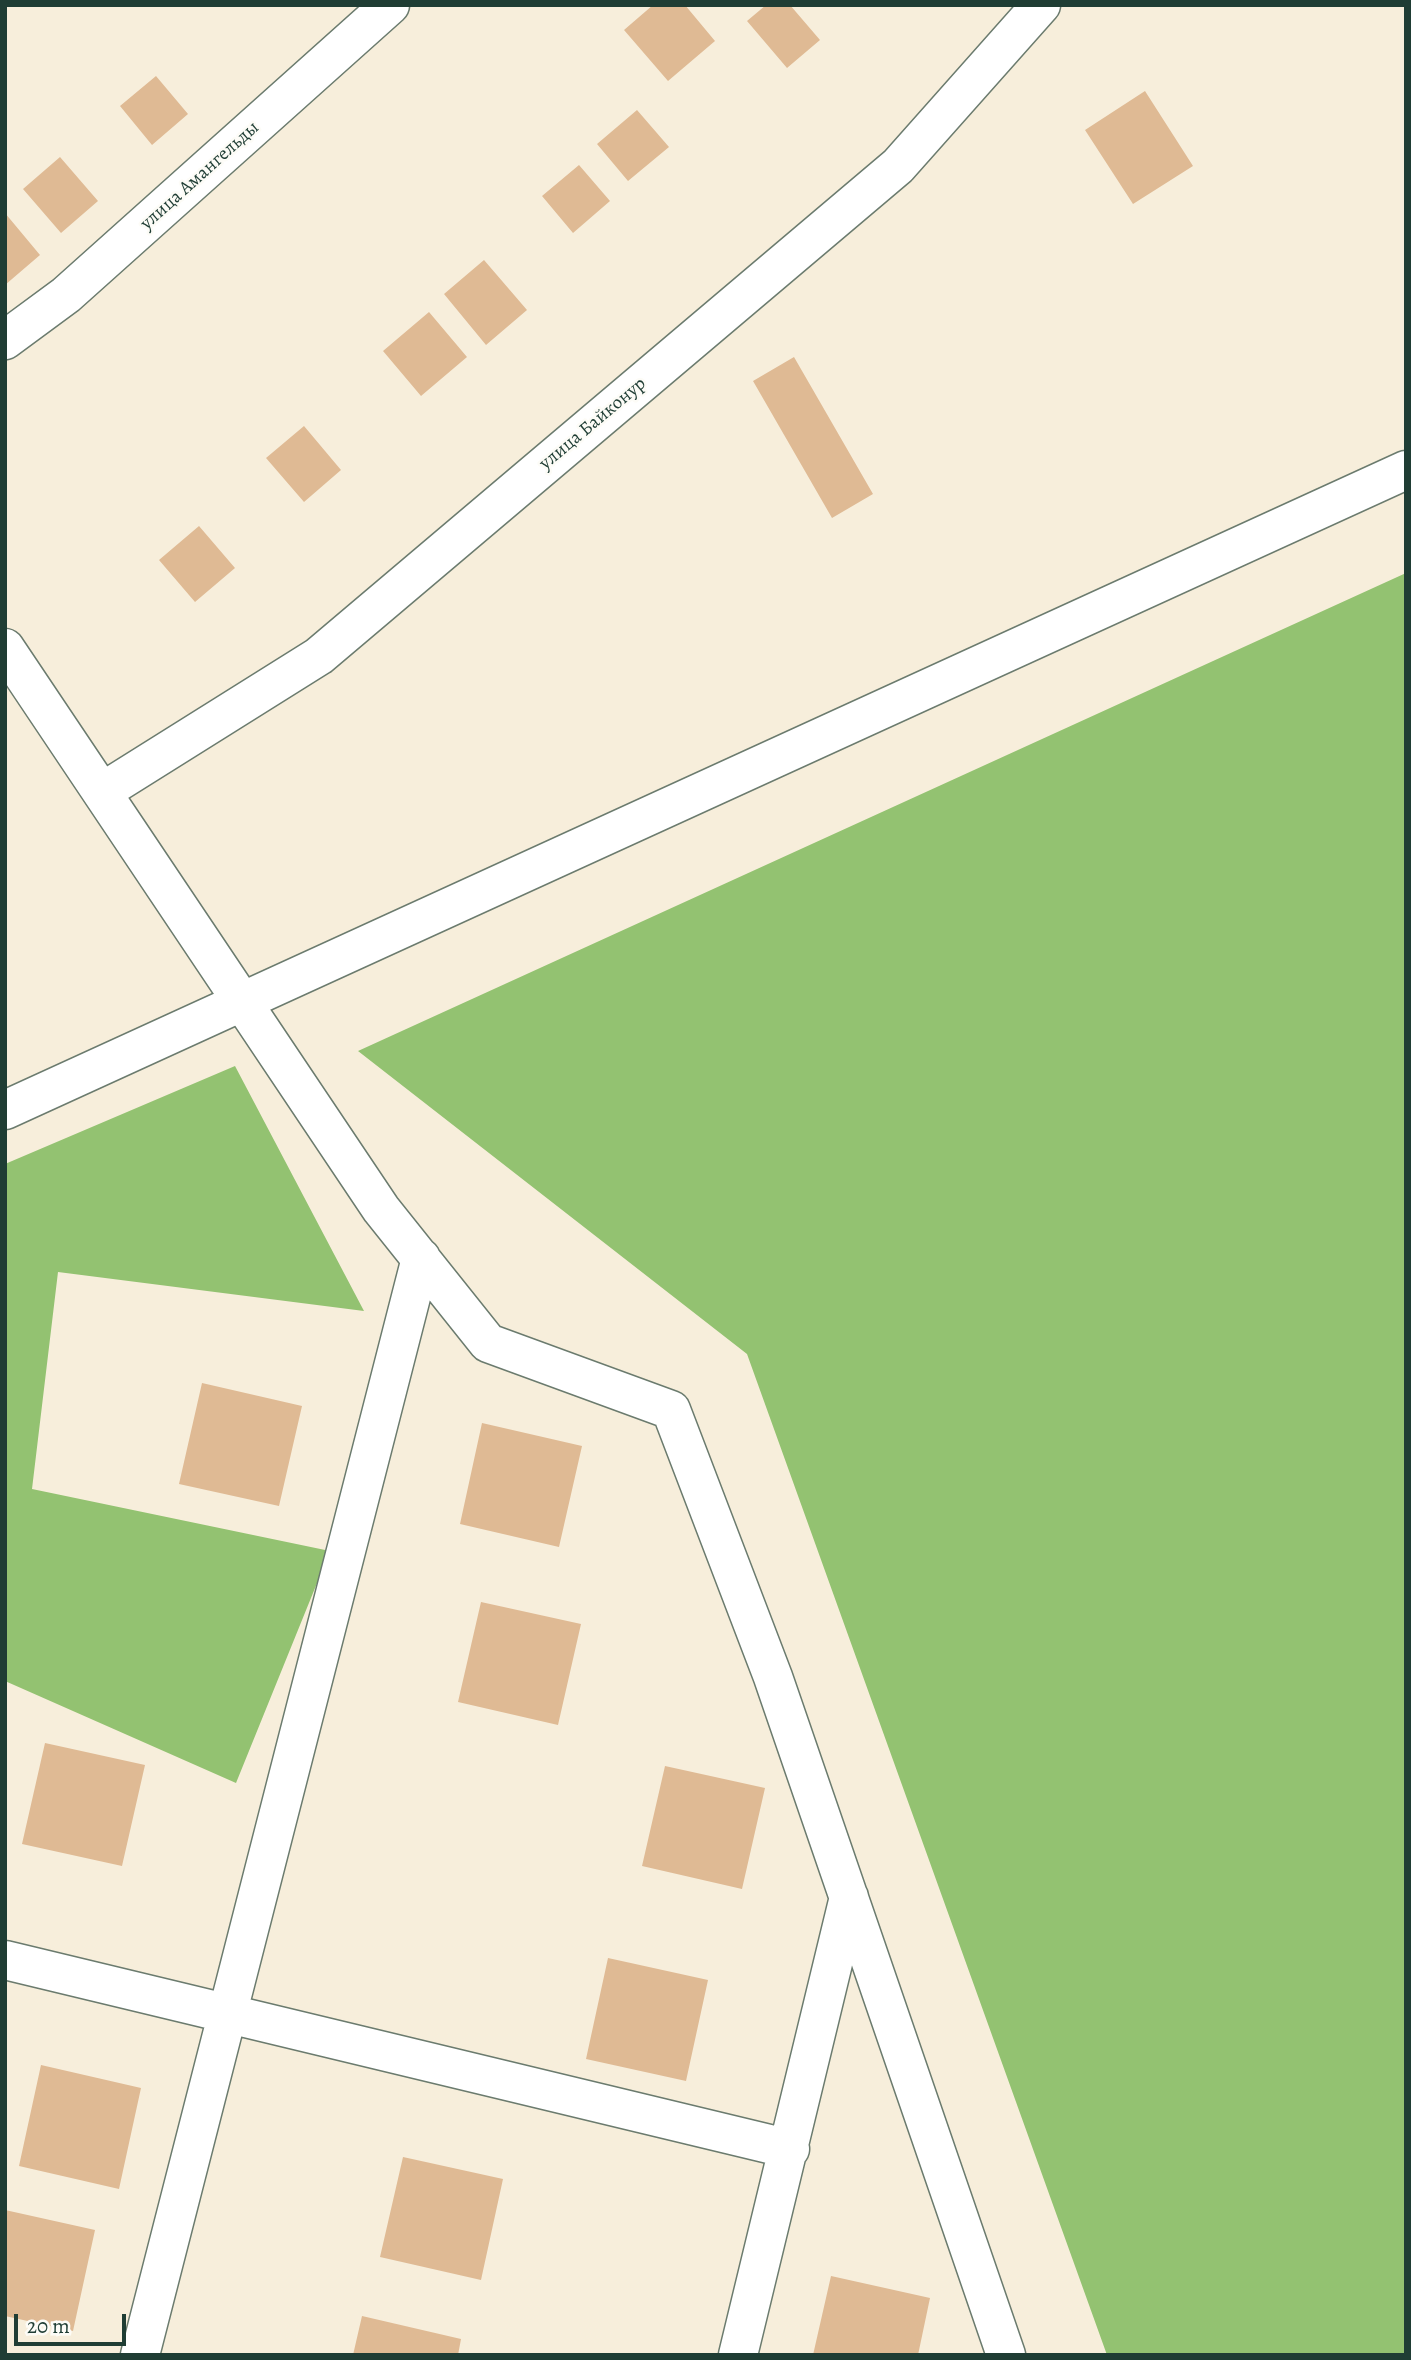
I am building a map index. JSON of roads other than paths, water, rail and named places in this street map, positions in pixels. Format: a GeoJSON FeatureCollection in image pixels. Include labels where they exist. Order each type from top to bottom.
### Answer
{"type":"FeatureCollection","features":[{"type":"Feature","properties":{"kind":"street","name":"улица Амангельды"},"geometry":{"type":"LineString","coordinates":[[5,340],[66,295],[390,5]]}},
{"type":"Feature","properties":{"kind":"street","name":"улица Байконур"},"geometry":{"type":"LineString","coordinates":[[102,792],[319,656],[898,166],[1041,5]]}},
{"type":"Feature","properties":{"kind":"street"},"geometry":{"type":"LineString","coordinates":[[5,1111],[1406,470]]}},
{"type":"Feature","properties":{"kind":"street"},"geometry":{"type":"LineString","coordinates":[[5,648],[381,1209],[488,1343],[671,1410],[773,1676],[1006,2355]]}},
{"type":"Feature","properties":{"kind":"street"},"geometry":{"type":"LineString","coordinates":[[141,2355],[421,1258]]}},
{"type":"Feature","properties":{"kind":"street"},"geometry":{"type":"LineString","coordinates":[[738,2355],[849,1897]]}},
{"type":"Feature","properties":{"kind":"street"},"geometry":{"type":"LineString","coordinates":[[5,1960],[790,2149]]}}]}
